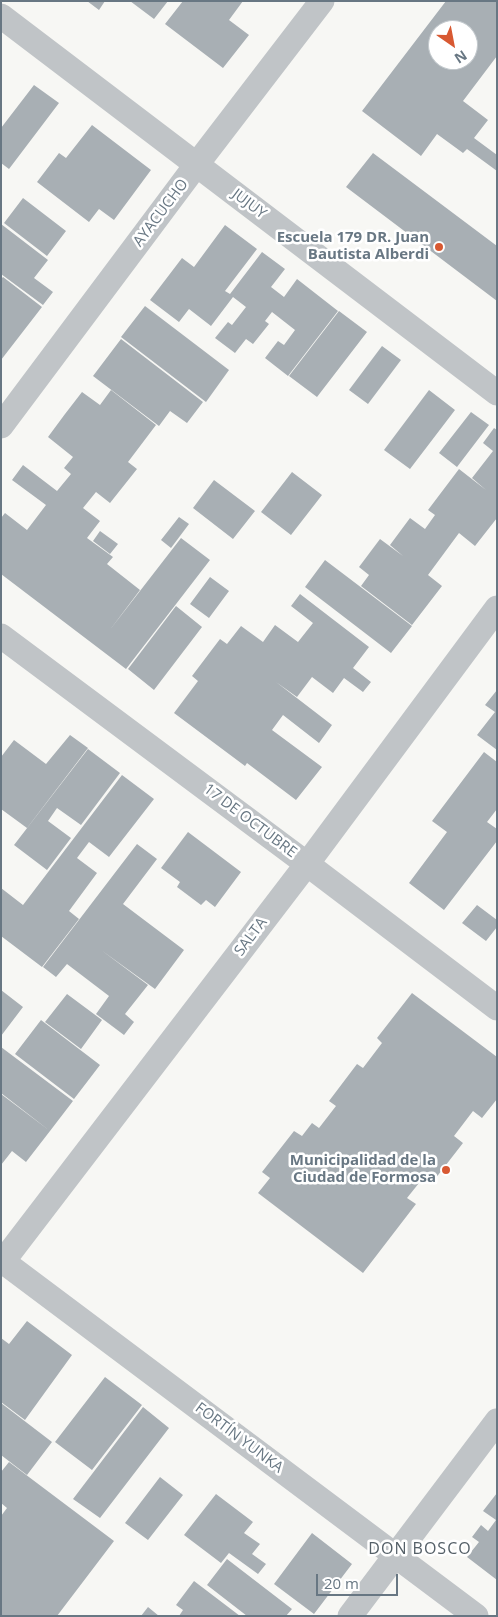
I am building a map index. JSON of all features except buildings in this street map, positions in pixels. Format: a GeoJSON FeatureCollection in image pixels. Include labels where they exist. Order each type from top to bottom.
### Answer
{"type":"FeatureCollection","features":[{"type":"Feature","properties":{"kind":"street","name":"AYACUCHO"},"geometry":{"type":"LineString","coordinates":[[1,426],[322,1]]}},
{"type":"Feature","properties":{"kind":"street","name":"JUJUY"},"geometry":{"type":"LineString","coordinates":[[1,16],[497,393]]}},
{"type":"Feature","properties":{"kind":"street","name":"SALTA"},"geometry":{"type":"LineString","coordinates":[[2,1262],[307,864],[497,608]]}},
{"type":"Feature","properties":{"kind":"street","name":"17 DE OCTUBRE"},"geometry":{"type":"LineString","coordinates":[[1,636],[497,1008]]}},
{"type":"Feature","properties":{"kind":"street","name":"FORTÍN YUNKA"},"geometry":{"type":"LineString","coordinates":[[2,1262],[476,1616]]}},
{"type":"Feature","properties":{"kind":"street"},"geometry":{"type":"LineString","coordinates":[[350,1616],[497,1421]]}},
{"type":"Feature","properties":{"kind":"place","name":"Escuela 179 DR. Juan Bautista Alberdi"},"geometry":{"type":"Point","coordinates":[439,247]}},
{"type":"Feature","properties":{"kind":"place","name":"Municipalidad de la Ciudad de Formosa"},"geometry":{"type":"Point","coordinates":[446,1170]}},
{"type":"Feature","properties":{"kind":"district","name":"DON BOSCO"},"geometry":{"type":"Point","coordinates":[420,1549]}}]}
